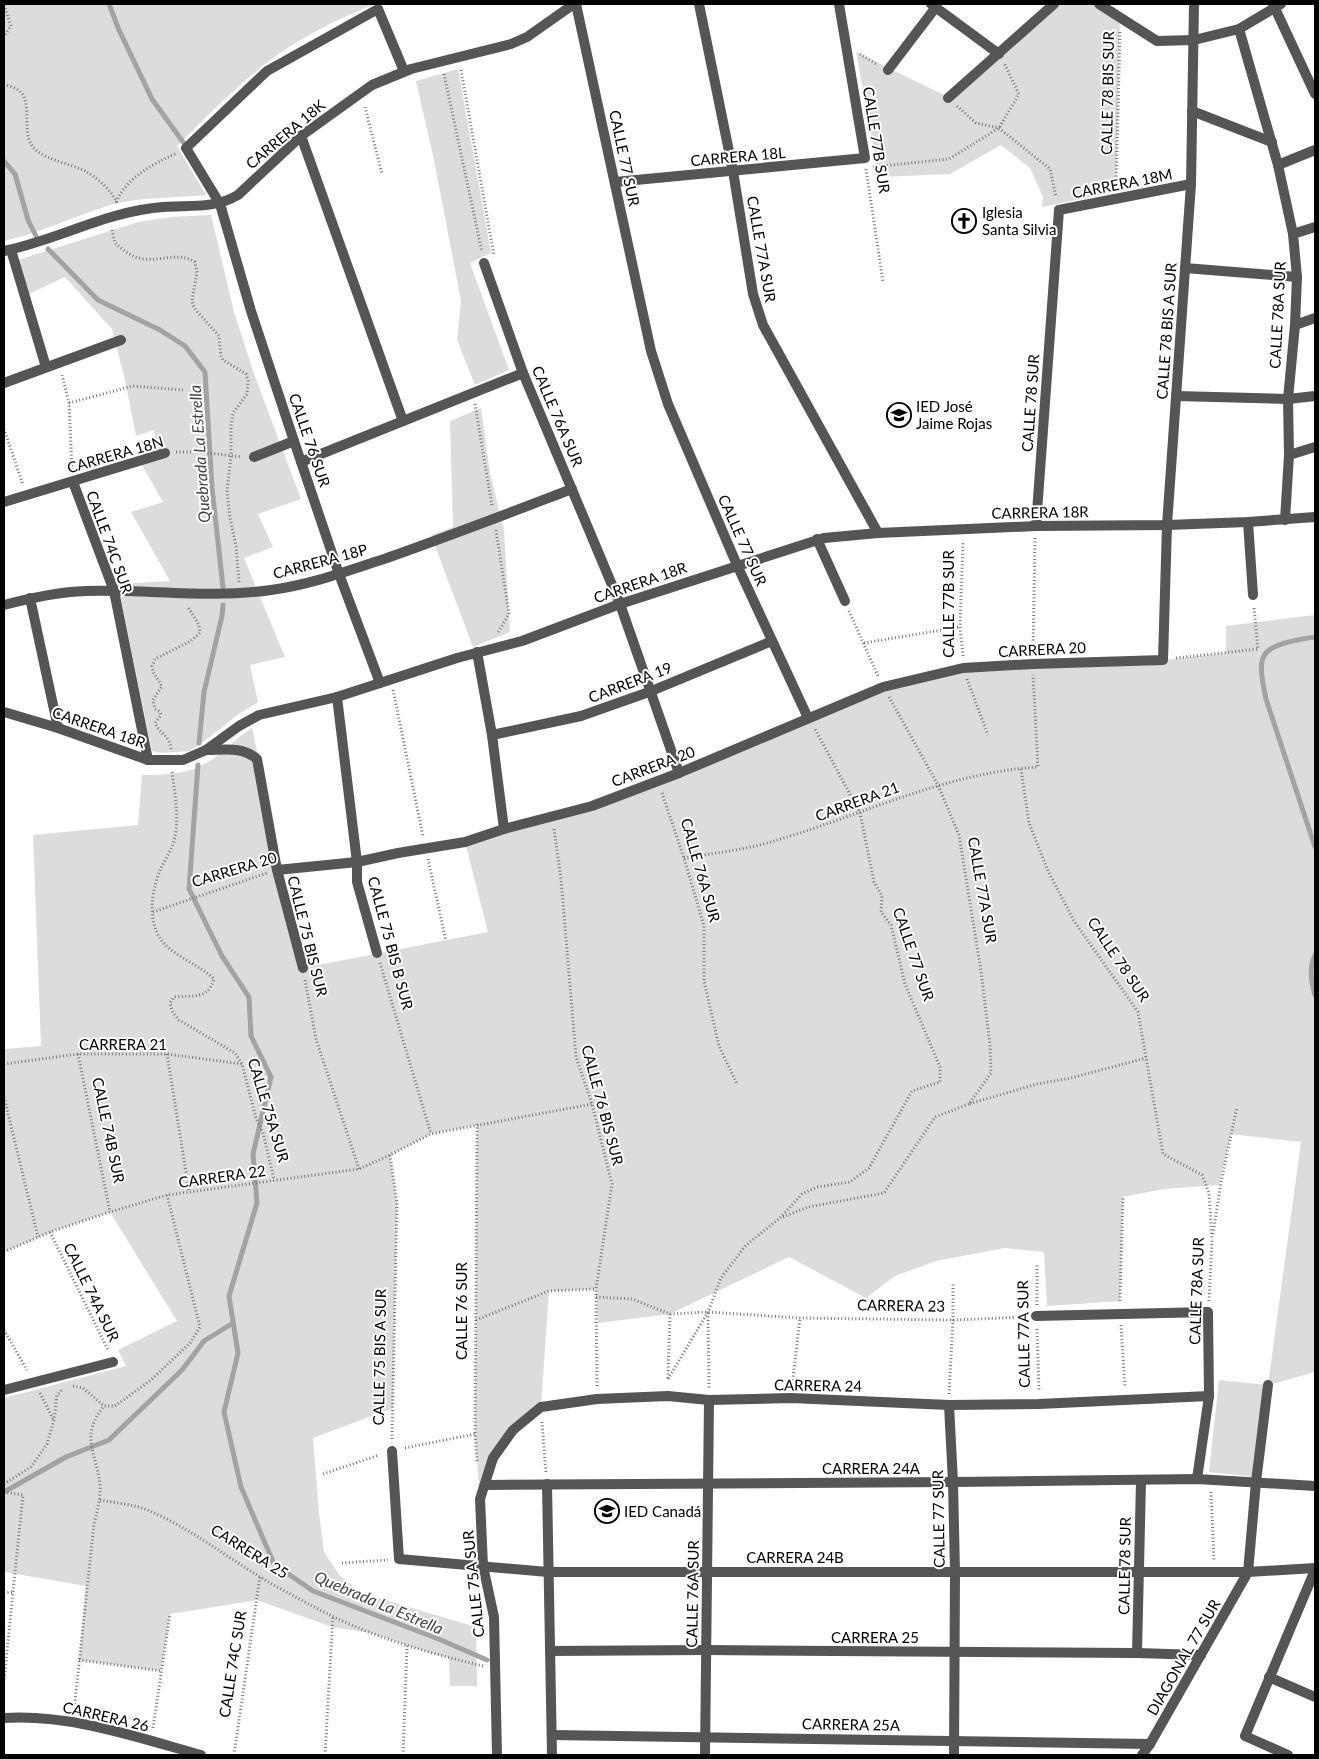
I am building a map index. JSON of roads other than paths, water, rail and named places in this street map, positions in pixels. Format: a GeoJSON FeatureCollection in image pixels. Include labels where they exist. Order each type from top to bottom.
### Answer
{"type":"FeatureCollection","features":[{"type":"Feature","properties":{"kind":"street","name":"CARRERA 18K"},"geometry":{"type":"LineString","coordinates":[[7,251],[25,247],[134,210],[220,204],[238,195],[301,136],[361,92],[382,80],[404,71],[504,46],[527,37],[575,4]]}},
{"type":"Feature","properties":{"kind":"street","name":"CALLE 77 SUR"},"geometry":{"type":"LineString","coordinates":[[575,4],[651,351],[662,387],[737,565],[808,718]]}},
{"type":"Feature","properties":{"kind":"street","name":"CALLE 77A SUR"},"geometry":{"type":"LineString","coordinates":[[699,4],[733,172],[753,294],[762,325],[878,533]]}},
{"type":"Feature","properties":{"kind":"street","name":"CALLE 77B SUR"},"geometry":{"type":"LineString","coordinates":[[839,4],[866,163]]}},
{"type":"Feature","properties":{"kind":"street"},"geometry":{"type":"LineString","coordinates":[[948,98],[1054,4]]}},
{"type":"Feature","properties":{"kind":"street"},"geometry":{"type":"LineString","coordinates":[[1098,4],[1157,41],[1194,40],[1239,30],[1276,5],[1315,94]]}},
{"type":"Feature","properties":{"kind":"street","name":"CALLE 78 BIS A SUR"},"geometry":{"type":"LineString","coordinates":[[1163,660],[1167,525],[1191,184],[1194,4]]}},
{"type":"Feature","properties":{"kind":"street"},"geometry":{"type":"LineString","coordinates":[[888,70],[933,6],[999,54]]}},
{"type":"Feature","properties":{"kind":"street"},"geometry":{"type":"LineString","coordinates":[[220,204],[186,148],[267,71],[378,9],[404,71]]}},
{"type":"Feature","properties":{"kind":"street","name":"CALLE 78A SUR"},"geometry":{"type":"LineString","coordinates":[[1239,30],[1272,142],[1293,234],[1297,277],[1295,325],[1288,398],[1289,455],[1285,520]]}},
{"type":"Feature","properties":{"kind":"street"},"geometry":{"type":"LineString","coordinates":[[1192,111],[1272,142]]}},
{"type":"Feature","properties":{"kind":"street"},"geometry":{"type":"LineString","coordinates":[[301,136],[403,421]]}},
{"type":"Feature","properties":{"kind":"street"},"geometry":{"type":"LineString","coordinates":[[1278,165],[1315,150]]}},
{"type":"Feature","properties":{"kind":"street","name":"CARRERA 18L"},"geometry":{"type":"LineString","coordinates":[[615,182],[866,163]]}},
{"type":"Feature","properties":{"kind":"street","name":"CARRERA 18M"},"geometry":{"type":"LineString","coordinates":[[1060,210],[1191,184]]}},
{"type":"Feature","properties":{"kind":"street","name":"CALLE 76 SUR"},"geometry":{"type":"LineString","coordinates":[[220,204],[251,311],[301,462],[339,574],[380,683]]}},
{"type":"Feature","properties":{"kind":"street","name":"CALLE 78 SUR"},"geometry":{"type":"LineString","coordinates":[[1036,526],[1060,210]]}},
{"type":"Feature","properties":{"kind":"street"},"geometry":{"type":"LineString","coordinates":[[1293,234],[1315,227]]}},
{"type":"Feature","properties":{"kind":"street"},"geometry":{"type":"LineString","coordinates":[[7,251],[46,367]]}},
{"type":"Feature","properties":{"kind":"street","name":"CALLE 76A SUR"},"geometry":{"type":"LineString","coordinates":[[484,263],[523,373],[620,604],[679,773]]}},
{"type":"Feature","properties":{"kind":"street"},"geometry":{"type":"LineString","coordinates":[[1185,268],[1297,277]]}},
{"type":"Feature","properties":{"kind":"street"},"geometry":{"type":"LineString","coordinates":[[1295,325],[1315,318]]}},
{"type":"Feature","properties":{"kind":"street"},"geometry":{"type":"LineString","coordinates":[[4,383],[121,340]]}},
{"type":"Feature","properties":{"kind":"street"},"geometry":{"type":"LineString","coordinates":[[301,462],[523,373]]}},
{"type":"Feature","properties":{"kind":"street"},"geometry":{"type":"LineString","coordinates":[[1176,396],[1288,398],[1315,396]]}},
{"type":"Feature","properties":{"kind":"street"},"geometry":{"type":"LineString","coordinates":[[254,456],[294,441]]}},
{"type":"Feature","properties":{"kind":"street"},"geometry":{"type":"LineString","coordinates":[[1289,455],[1315,447]]}},
{"type":"Feature","properties":{"kind":"street","name":"CARRERA 18N"},"geometry":{"type":"LineString","coordinates":[[4,502],[165,453]]}},
{"type":"Feature","properties":{"kind":"street","name":"CALLE 74C SUR"},"geometry":{"type":"LineString","coordinates":[[73,482],[114,591],[148,760]]}},
{"type":"Feature","properties":{"kind":"street","name":"CARRERA 18P"},"geometry":{"type":"LineString","coordinates":[[4,605],[30,598],[84,591],[239,594],[297,586],[339,574],[456,534],[572,489]]}},
{"type":"Feature","properties":{"kind":"street","name":"CARRERA 18R"},"geometry":{"type":"LineString","coordinates":[[4,712],[58,728],[148,760],[182,760],[206,750],[239,726],[259,715],[337,696],[477,652],[540,635],[620,604],[817,539],[838,535],[963,529],[1036,526],[1167,525],[1315,517]]}},
{"type":"Feature","properties":{"kind":"street"},"geometry":{"type":"LineString","coordinates":[[1248,522],[1253,595]]}},
{"type":"Feature","properties":{"kind":"street"},"geometry":{"type":"LineString","coordinates":[[817,539],[844,601]]}},
{"type":"Feature","properties":{"kind":"street"},"geometry":{"type":"LineString","coordinates":[[30,598],[58,728]]}},
{"type":"Feature","properties":{"kind":"street","name":"CARRERA 19"},"geometry":{"type":"LineString","coordinates":[[492,735],[581,716],[650,692],[772,641]]}},
{"type":"Feature","properties":{"kind":"street"},"geometry":{"type":"LineString","coordinates":[[477,652],[492,735],[504,829]]}},
{"type":"Feature","properties":{"kind":"street","name":"CARRERA 20"},"geometry":{"type":"LineString","coordinates":[[277,870],[357,862],[466,842],[504,829],[592,806],[679,773],[883,687],[964,668],[1163,660]]}},
{"type":"Feature","properties":{"kind":"street","name":"CALLE 75 BIS B SUR"},"geometry":{"type":"LineString","coordinates":[[337,696],[357,862],[357,882],[377,953]]}},
{"type":"Feature","properties":{"kind":"street","name":"CALLE 75 BIS SUR"},"geometry":{"type":"LineString","coordinates":[[206,750],[238,749],[249,752],[257,759],[277,870],[303,968]]}},
{"type":"Feature","properties":{"kind":"street","name":"CALLE 78A SUR"},"geometry":{"type":"LineString","coordinates":[[1036,1316],[1208,1312],[1209,1396],[1198,1479]]}},
{"type":"Feature","properties":{"kind":"street"},"geometry":{"type":"LineString","coordinates":[[4,1390],[33,1381],[113,1362]]}},
{"type":"Feature","properties":{"kind":"street"},"geometry":{"type":"LineString","coordinates":[[1268,1385],[1256,1482],[1248,1572],[1315,1569],[1245,1736],[1288,1755]]}},
{"type":"Feature","properties":{"kind":"street","name":"CARRERA 24"},"geometry":{"type":"LineString","coordinates":[[485,1484],[493,1458],[513,1430],[541,1407],[597,1399],[668,1396],[709,1400],[791,1398],[949,1405],[1039,1404],[1209,1396]]}},
{"type":"Feature","properties":{"kind":"street","name":"CALLE 76A SUR"},"geometry":{"type":"LineString","coordinates":[[705,1755],[709,1400]]}},
{"type":"Feature","properties":{"kind":"street","name":"CALLE 77 SUR"},"geometry":{"type":"LineString","coordinates":[[949,1405],[955,1572],[953,1652],[954,1755]]}},
{"type":"Feature","properties":{"kind":"street","name":"CARRERA 24B"},"geometry":{"type":"LineString","coordinates":[[392,1451],[399,1559],[548,1572],[1248,1572]]}},
{"type":"Feature","properties":{"kind":"street","name":"CARRERA 24A"},"geometry":{"type":"LineString","coordinates":[[485,1484],[708,1484],[1211,1479],[1315,1486]]}},
{"type":"Feature","properties":{"kind":"street","name":"CALLE 78 SUR"},"geometry":{"type":"LineString","coordinates":[[1137,1653],[1141,1481]]}},
{"type":"Feature","properties":{"kind":"street","name":"CALLE 75A SUR"},"geometry":{"type":"LineString","coordinates":[[485,1484],[480,1498],[483,1566],[494,1617],[497,1755]]}},
{"type":"Feature","properties":{"kind":"street"},"geometry":{"type":"LineString","coordinates":[[547,1484],[552,1755]]}},
{"type":"Feature","properties":{"kind":"street","name":"DIAGONAL 77 SUR"},"geometry":{"type":"LineString","coordinates":[[1142,1755],[1248,1572]]}},
{"type":"Feature","properties":{"kind":"street","name":"CARRERA 25"},"geometry":{"type":"LineString","coordinates":[[550,1651],[706,1650],[1201,1655]]}},
{"type":"Feature","properties":{"kind":"street"},"geometry":{"type":"LineString","coordinates":[[1269,1677],[1315,1697]]}},
{"type":"Feature","properties":{"kind":"street","name":"CARRERA 26"},"geometry":{"type":"LineString","coordinates":[[4,1718],[28,1716],[72,1721],[200,1755]]}},
{"type":"Feature","properties":{"kind":"street","name":"CARRERA 25A"},"geometry":{"type":"LineString","coordinates":[[552,1734],[1150,1744]]}},
{"type":"Feature","properties":{"kind":"waterway","name":"Quebrada La Estrella"},"geometry":{"type":"LineString","coordinates":[[109,4],[119,30],[152,99],[183,142]]}},
{"type":"Feature","properties":{"kind":"waterway","name":"Quebrada La Estrella"},"geometry":{"type":"LineString","coordinates":[[4,161],[15,174],[28,220],[36,236]]}},
{"type":"Feature","properties":{"kind":"waterway","name":"Quebrada La Estrella"},"geometry":{"type":"LineString","coordinates":[[48,249],[98,300],[160,330],[185,346],[205,372],[212,488],[223,587]]}},
{"type":"Feature","properties":{"kind":"waterway","name":"Quebrada La Estrella"},"geometry":{"type":"LineString","coordinates":[[199,743],[204,692],[223,605]]}},
{"type":"Feature","properties":{"kind":"waterway"},"geometry":{"type":"LineString","coordinates":[[1315,637],[1287,642],[1273,648],[1264,656],[1261,671],[1266,699],[1315,847]]}},
{"type":"Feature","properties":{"kind":"waterway","name":"Quebrada La Estrella"},"geometry":{"type":"LineString","coordinates":[[198,765],[189,889],[222,956],[249,997],[251,1036],[271,1077],[253,1154],[257,1203],[229,1296],[238,1353],[224,1412],[241,1487],[274,1564],[313,1591],[441,1640],[487,1660]]}},
{"type":"Feature","properties":{"kind":"waterway"},"geometry":{"type":"LineString","coordinates":[[1315,955],[1311,975],[1315,995]]}},
{"type":"Feature","properties":{"kind":"waterway","name":"Quebrada La Estrella"},"geometry":{"type":"LineString","coordinates":[[4,1492],[66,1457],[109,1440],[182,1370],[204,1341],[233,1323]]}},
{"type":"Feature","properties":{"kind":"place","name":"Iglesia Santa Silvia"},"geometry":{"type":"Point","coordinates":[964,221]}},
{"type":"Feature","properties":{"kind":"place","name":"IED José Jaime Rojas"},"geometry":{"type":"Point","coordinates":[899,415]}},
{"type":"Feature","properties":{"kind":"place","name":"IED Canadá"},"geometry":{"type":"Point","coordinates":[607,1511]}}]}
